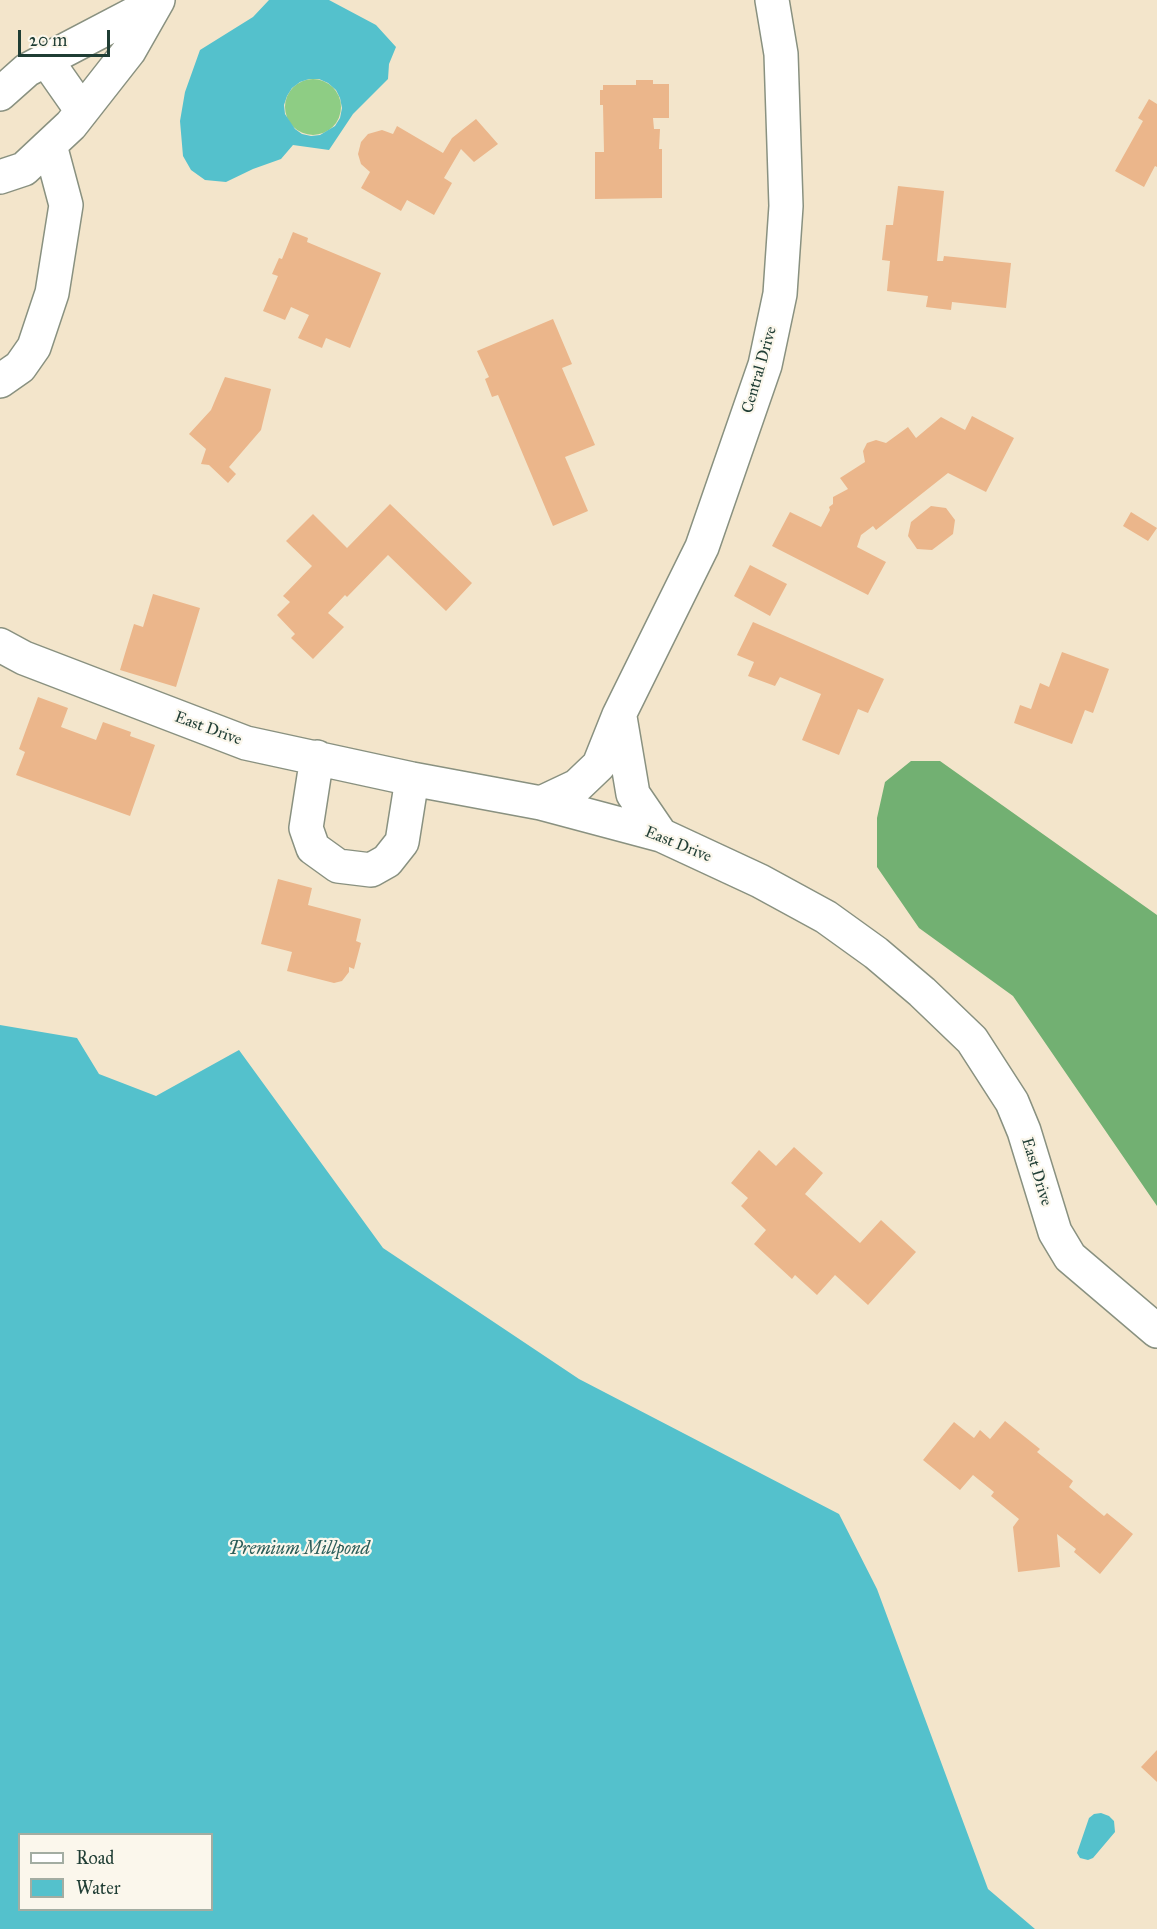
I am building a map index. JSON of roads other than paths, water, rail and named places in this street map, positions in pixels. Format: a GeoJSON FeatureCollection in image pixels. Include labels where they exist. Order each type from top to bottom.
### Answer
{"type":"FeatureCollection","features":[{"type":"Feature","properties":{"kind":"street","name":"Central Drive"},"geometry":{"type":"LineString","coordinates":[[541,803],[577,786],[599,765],[619,715],[702,547],[765,365],[780,294],[786,206],[781,54],[772,0]]}},
{"type":"Feature","properties":{"kind":"street"},"geometry":{"type":"LineString","coordinates":[[0,94],[27,70],[156,2]]}},
{"type":"Feature","properties":{"kind":"street"},"geometry":{"type":"LineString","coordinates":[[0,177],[24,169],[71,125],[129,51],[156,2]]}},
{"type":"Feature","properties":{"kind":"street"},"geometry":{"type":"LineString","coordinates":[[47,60],[82,111]]}},
{"type":"Feature","properties":{"kind":"street"},"geometry":{"type":"LineString","coordinates":[[0,381],[20,367],[34,347],[52,293],[66,205],[50,145]]}},
{"type":"Feature","properties":{"kind":"street","name":"East Drive"},"geometry":{"type":"LineString","coordinates":[[0,645],[24,658],[246,743],[412,779],[541,803],[661,835],[760,881],[826,917],[876,953],[922,992],[972,1040],[1012,1102],[1024,1131],[1055,1232],[1070,1257],[1157,1331]]}},
{"type":"Feature","properties":{"kind":"street"},"geometry":{"type":"LineString","coordinates":[[619,715],[633,794],[661,835]]}},
{"type":"Feature","properties":{"kind":"street"},"geometry":{"type":"LineString","coordinates":[[317,757],[306,828],[313,848],[338,866],[371,870],[387,861],[402,842],[412,779]]}},
{"type":"Feature","properties":{"kind":"water"},"geometry":{"type":"Polygon","coordinates":[[[269,0],[329,0],[376,25],[396,47],[389,64],[388,79],[353,114],[329,150],[293,145],[281,159],[226,182],[205,180],[191,170],[183,156],[180,121],[185,92],[200,50],[253,17],[269,0]],[[319,79],[300,82],[292,88],[284,105],[285,114],[295,129],[302,134],[320,135],[335,126],[340,118],[342,108],[336,90],[319,79]]]}},
{"type":"Feature","properties":{"kind":"water","name":"Premium Millpond"},"geometry":{"type":"Polygon","coordinates":[[[0,1025],[77,1038],[99,1074],[156,1096],[239,1050],[383,1248],[579,1379],[839,1514],[877,1589],[988,1889],[1035,1929],[0,1929],[0,1025]]]}},
{"type":"Feature","properties":{"kind":"water"},"geometry":{"type":"Polygon","coordinates":[[[1101,1813],[1114,1821],[1115,1832],[1093,1858],[1088,1860],[1080,1858],[1077,1853],[1089,1818],[1101,1813]]]}}]}
